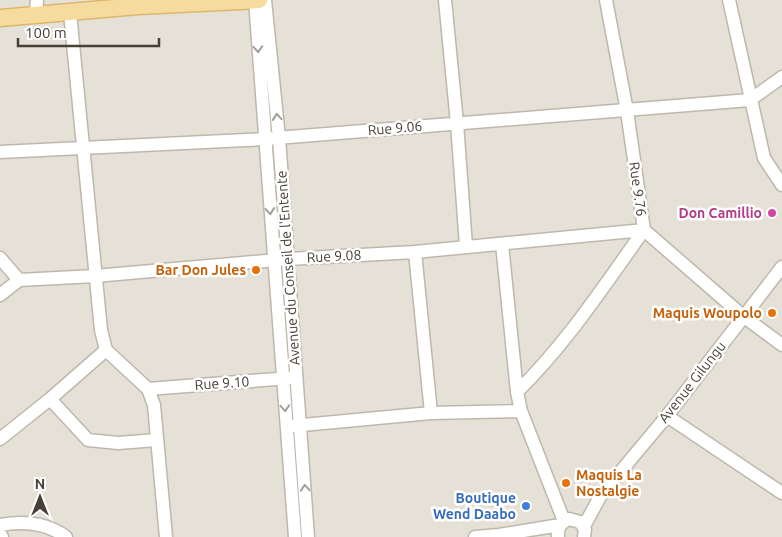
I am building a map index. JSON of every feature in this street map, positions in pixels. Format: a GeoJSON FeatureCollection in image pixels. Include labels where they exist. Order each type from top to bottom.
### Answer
{"type":"FeatureCollection","features":[{"type":"Feature","properties":{"kind":"main road"},"geometry":{"type":"LineString","coordinates":[[0,18],[36,7],[70,13],[138,6],[259,0]]}},
{"type":"Feature","properties":{"kind":"street","name":"Avenue du Conseil de l'Entente"},"geometry":{"type":"LineString","coordinates":[[255,0],[295,537]]}},
{"type":"Feature","properties":{"kind":"street","name":"Avenue du Conseil de l'Entente"},"geometry":{"type":"LineString","coordinates":[[265,0],[279,138],[308,537]]}},
{"type":"Feature","properties":{"kind":"street"},"geometry":{"type":"LineString","coordinates":[[445,0],[466,246]]}},
{"type":"Feature","properties":{"kind":"street","name":"Rue 9.76"},"geometry":{"type":"LineString","coordinates":[[606,0],[627,111],[644,230],[744,316],[782,345]]}},
{"type":"Feature","properties":{"kind":"street"},"geometry":{"type":"LineString","coordinates":[[729,0],[764,158],[782,185]]}},
{"type":"Feature","properties":{"kind":"street"},"geometry":{"type":"LineString","coordinates":[[70,13],[95,276],[102,330],[106,350],[148,389],[154,405],[166,537]]}},
{"type":"Feature","properties":{"kind":"street","name":"Rue 9.06"},"geometry":{"type":"LineString","coordinates":[[0,152],[279,138],[750,100],[782,78]]}},
{"type":"Feature","properties":{"kind":"street"},"geometry":{"type":"LineString","coordinates":[[517,392],[543,367],[644,230]]}},
{"type":"Feature","properties":{"kind":"street","name":"Rue 9.08"},"geometry":{"type":"LineString","coordinates":[[19,280],[95,276],[288,259],[415,252],[644,230]]}},
{"type":"Feature","properties":{"kind":"street"},"geometry":{"type":"LineString","coordinates":[[475,537],[576,530],[521,412],[517,392],[502,244]]}},
{"type":"Feature","properties":{"kind":"street"},"geometry":{"type":"LineString","coordinates":[[415,252],[431,412]]}},
{"type":"Feature","properties":{"kind":"street"},"geometry":{"type":"LineString","coordinates":[[0,258],[19,280],[0,295]]}},
{"type":"Feature","properties":{"kind":"street","name":"Avenue Gilungu"},"geometry":{"type":"LineString","coordinates":[[576,530],[601,495],[667,416],[782,267]]}},
{"type":"Feature","properties":{"kind":"street"},"geometry":{"type":"LineString","coordinates":[[0,439],[50,399],[106,350]]}},
{"type":"Feature","properties":{"kind":"street","name":"Rue 9.10"},"geometry":{"type":"LineString","coordinates":[[148,389],[297,378]]}},
{"type":"Feature","properties":{"kind":"street"},"geometry":{"type":"LineString","coordinates":[[50,399],[88,440],[118,443],[157,440]]}},
{"type":"Feature","properties":{"kind":"street"},"geometry":{"type":"LineString","coordinates":[[287,427],[431,412],[521,412]]}},
{"type":"Feature","properties":{"kind":"street"},"geometry":{"type":"LineString","coordinates":[[667,416],[782,493]]}},
{"type":"Feature","properties":{"kind":"street"},"geometry":{"type":"LineString","coordinates":[[0,525],[12,523],[35,524],[66,537]]}},
{"type":"Feature","properties":{"kind":"street"},"geometry":{"type":"LineString","coordinates":[[499,535],[525,537]]}},
{"type":"Feature","properties":{"kind":"shaded area"},"geometry":{"type":"Polygon","coordinates":[[[0,0],[782,0],[782,537],[0,537],[0,0]]]}},
{"type":"Feature","properties":{"kind":"place","name":"Don Camillio"},"geometry":{"type":"Point","coordinates":[772,213]}},
{"type":"Feature","properties":{"kind":"place","name":"Bar Don Jules"},"geometry":{"type":"Point","coordinates":[256,270]}},
{"type":"Feature","properties":{"kind":"place","name":"Maquis Woupolo"},"geometry":{"type":"Point","coordinates":[772,313]}},
{"type":"Feature","properties":{"kind":"place","name":"Maquis La Nostalgie"},"geometry":{"type":"Point","coordinates":[566,483]}},
{"type":"Feature","properties":{"kind":"place","name":"Boutique Wend Daabo"},"geometry":{"type":"Point","coordinates":[526,506]}}]}
